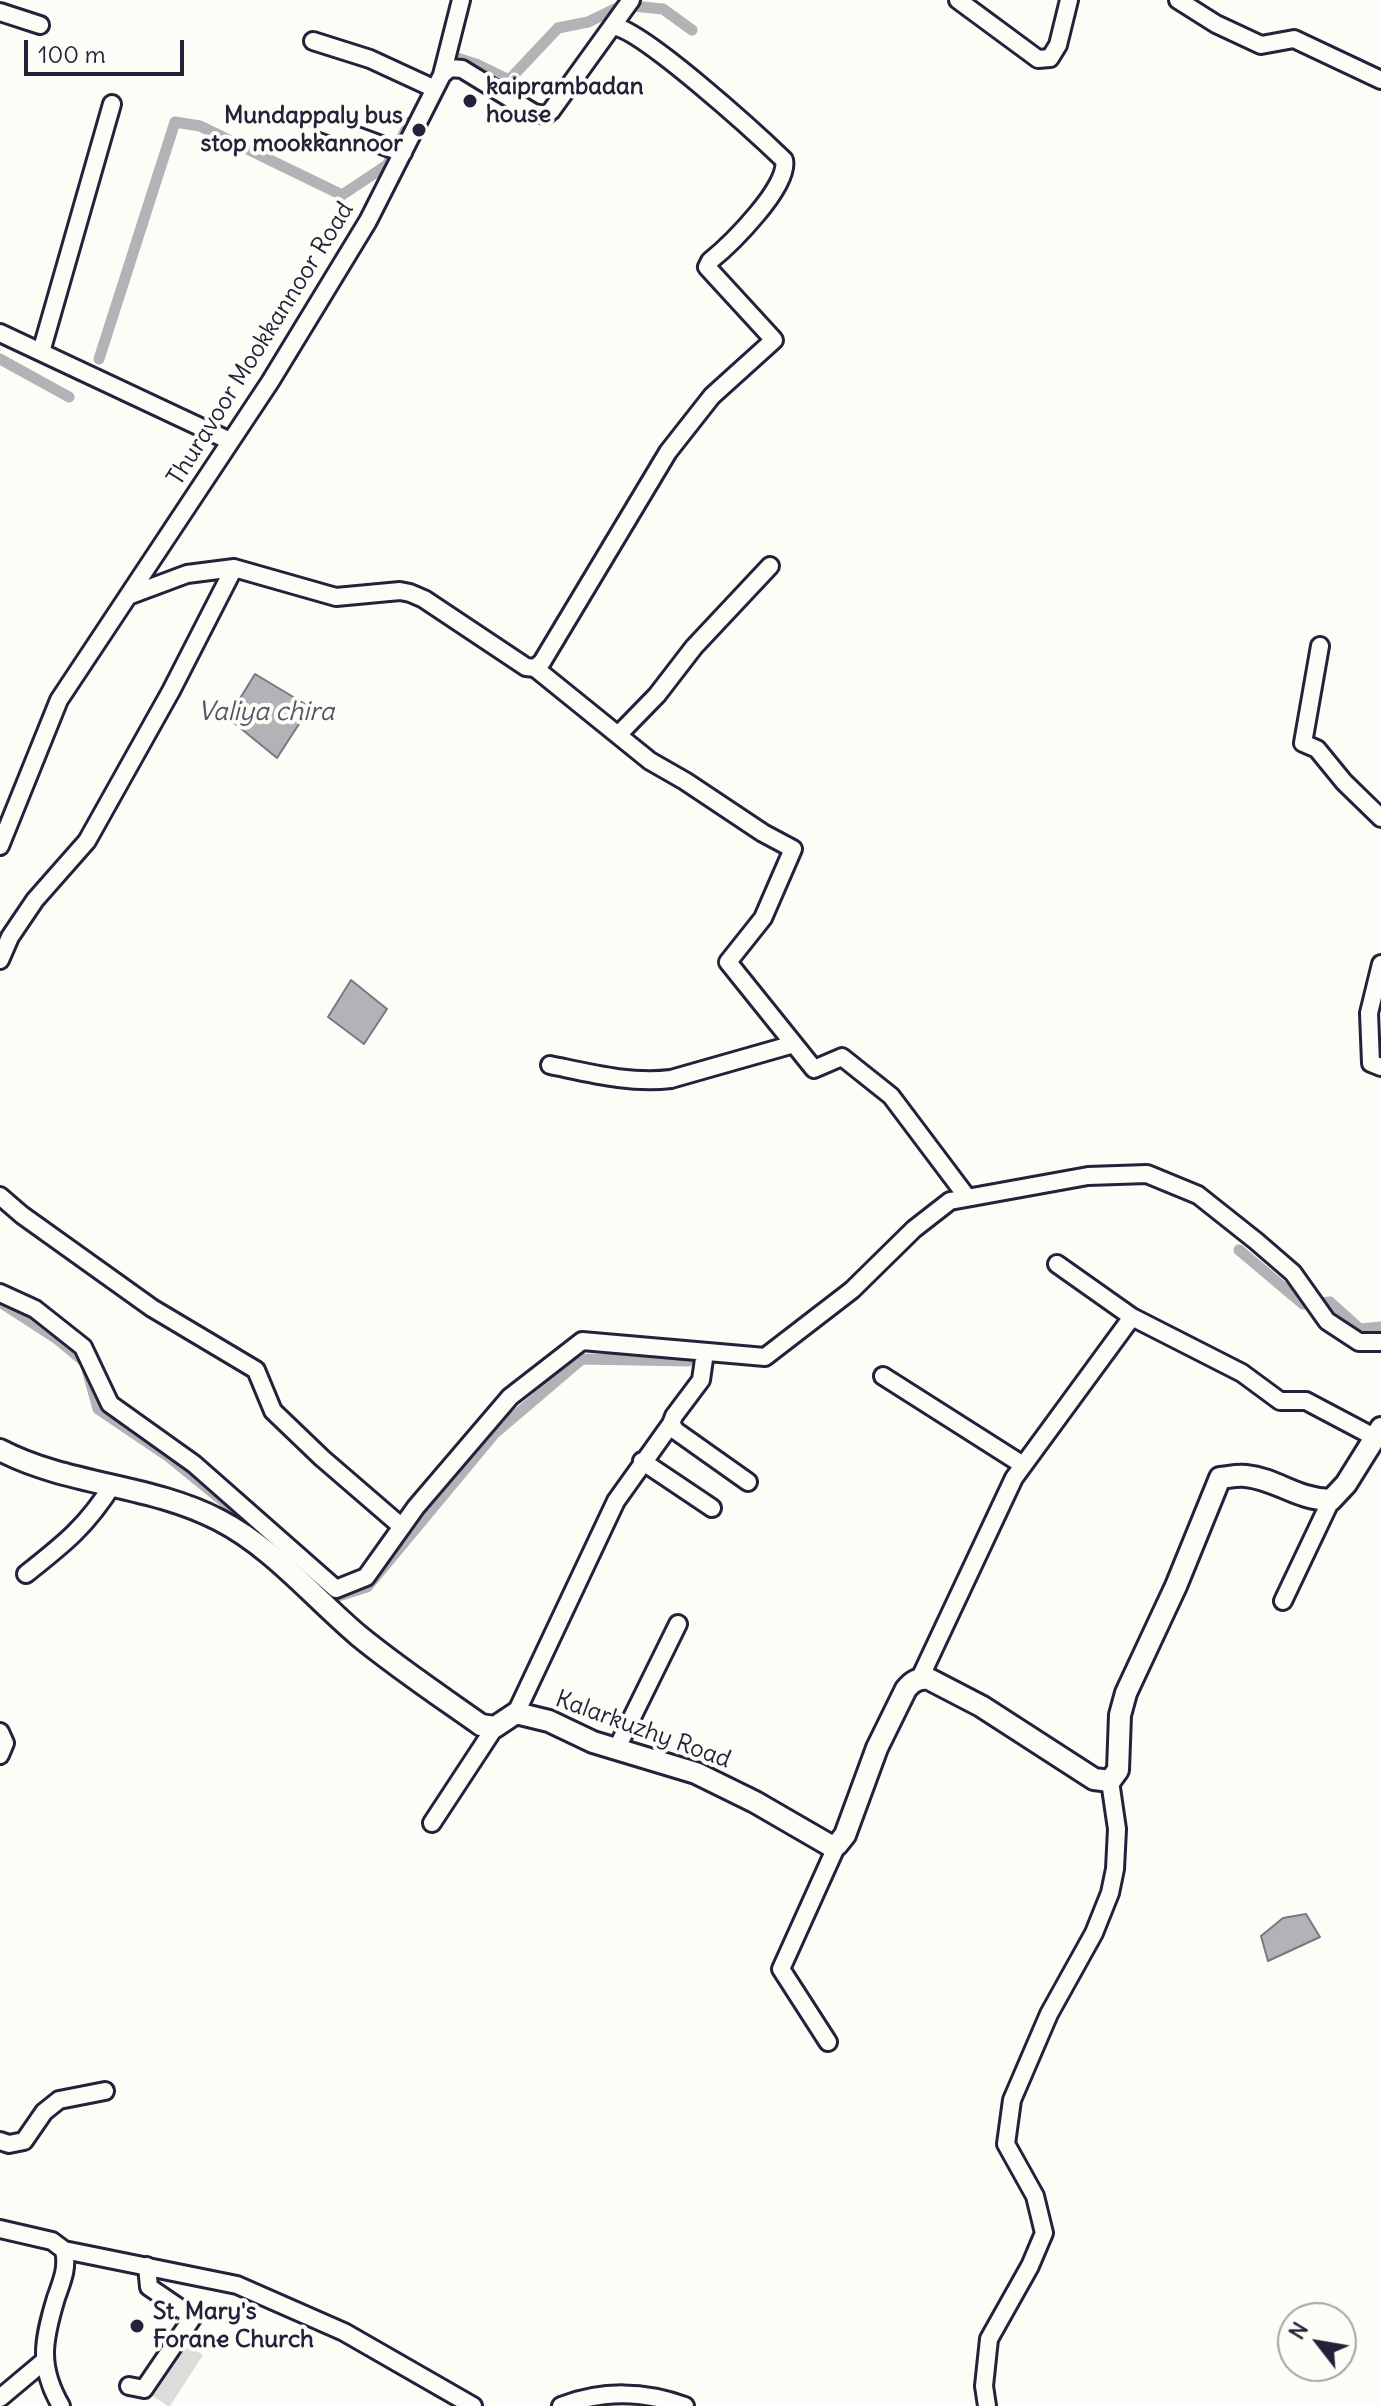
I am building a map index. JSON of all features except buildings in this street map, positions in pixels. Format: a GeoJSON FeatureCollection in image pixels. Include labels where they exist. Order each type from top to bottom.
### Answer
{"type":"FeatureCollection","features":[{"type":"Feature","properties":{"kind":"main road"},"geometry":{"type":"LineString","coordinates":[[837,1845],[845,1835],[877,1748],[894,1713],[906,1689],[920,1678],[929,1679],[981,1706],[1094,1779],[1110,1781],[1118,1770],[1120,1715],[1126,1693],[1176,1586],[1220,1478],[1243,1475],[1260,1478],[1310,1499],[1331,1500],[1346,1484],[1378,1433]]}},
{"type":"Feature","properties":{"kind":"main road"},"geometry":{"type":"LineString","coordinates":[[0,1450],[35,1465],[185,1504],[221,1521],[278,1563],[360,1636],[481,1725],[495,1727]]}},
{"type":"Feature","properties":{"kind":"main road","name":"Kalarkuzhy Road"},"geometry":{"type":"LineString","coordinates":[[495,1727],[516,1713],[549,1721],[593,1742],[696,1773],[755,1802],[825,1843],[837,1845]]}},
{"type":"Feature","properties":{"kind":"street","name":"Thuravoor Mookkannoor Road"},"geometry":{"type":"LineString","coordinates":[[0,846],[59,700],[270,382],[360,234],[438,82],[461,0]]}},
{"type":"Feature","properties":{"kind":"street"},"geometry":{"type":"LineString","coordinates":[[313,41],[438,82],[450,68],[462,69],[534,113],[546,115],[585,67],[631,0]]}},
{"type":"Feature","properties":{"kind":"street"},"geometry":{"type":"LineString","coordinates":[[958,0],[996,31],[1044,60],[1050,58],[1058,45],[1069,0]]}},
{"type":"Feature","properties":{"kind":"street"},"geometry":{"type":"LineString","coordinates":[[1178,0],[1216,24],[1261,45],[1294,39],[1381,80]]}},
{"type":"Feature","properties":{"kind":"street"},"geometry":{"type":"LineString","coordinates":[[0,12],[40,25]]}},
{"type":"Feature","properties":{"kind":"street"},"geometry":{"type":"LineString","coordinates":[[535,668],[542,662],[668,452],[712,396],[774,340],[707,267],[753,218],[781,180],[786,167],[784,160],[745,122],[616,21]]}},
{"type":"Feature","properties":{"kind":"street"},"geometry":{"type":"LineString","coordinates":[[41,352],[112,104]]}},
{"type":"Feature","properties":{"kind":"street"},"geometry":{"type":"LineString","coordinates":[[319,122],[403,153]]}},
{"type":"Feature","properties":{"kind":"street"},"geometry":{"type":"LineString","coordinates":[[0,333],[230,441]]}},
{"type":"Feature","properties":{"kind":"street"},"geometry":{"type":"LineString","coordinates":[[618,735],[770,566]]}},
{"type":"Feature","properties":{"kind":"street"},"geometry":{"type":"LineString","coordinates":[[0,960],[10,937],[35,900],[87,841],[171,691],[234,568]]}},
{"type":"Feature","properties":{"kind":"street"},"geometry":{"type":"LineString","coordinates":[[128,596],[187,574],[234,568],[336,597],[400,591],[410,593],[424,599],[526,667],[535,668],[650,761],[793,849],[763,918],[728,962],[814,1069],[842,1057],[891,1096],[967,1197]]}},
{"type":"Feature","properties":{"kind":"street"},"geometry":{"type":"LineString","coordinates":[[1320,646],[1303,743],[1317,749],[1344,782],[1381,818]]}},
{"type":"Feature","properties":{"kind":"street"},"geometry":{"type":"LineString","coordinates":[[1381,964],[1369,1013],[1371,1063],[1381,1067]]}},
{"type":"Feature","properties":{"kind":"street"},"geometry":{"type":"LineString","coordinates":[[550,1065],[609,1077],[654,1081],[671,1079],[794,1044]]}},
{"type":"Feature","properties":{"kind":"street"},"geometry":{"type":"LineString","coordinates":[[0,1293],[35,1309],[83,1347],[110,1404],[194,1464],[336,1589],[366,1577],[402,1527],[510,1397],[582,1341],[765,1357],[852,1290],[914,1229],[950,1201],[1088,1176],[1147,1174],[1198,1195],[1256,1241],[1293,1273],[1327,1321],[1359,1342],[1381,1342]]}},
{"type":"Feature","properties":{"kind":"street"},"geometry":{"type":"LineString","coordinates":[[0,1196],[152,1308],[256,1370],[273,1411],[402,1527]]}},
{"type":"Feature","properties":{"kind":"street"},"geometry":{"type":"LineString","coordinates":[[1057,1264],[1132,1317],[1242,1373],[1280,1401],[1306,1401],[1378,1433]]}},
{"type":"Feature","properties":{"kind":"street"},"geometry":{"type":"LineString","coordinates":[[920,1678],[1014,1478],[1132,1317]]}},
{"type":"Feature","properties":{"kind":"street"},"geometry":{"type":"LineString","coordinates":[[516,1713],[616,1501],[701,1380],[705,1352]]}},
{"type":"Feature","properties":{"kind":"street"},"geometry":{"type":"LineString","coordinates":[[883,1376],[1023,1465]]}},
{"type":"Feature","properties":{"kind":"street"},"geometry":{"type":"LineString","coordinates":[[671,1424],[676,1431],[748,1482]]}},
{"type":"Feature","properties":{"kind":"street"},"geometry":{"type":"LineString","coordinates":[[642,1461],[712,1508]]}},
{"type":"Feature","properties":{"kind":"street"},"geometry":{"type":"LineString","coordinates":[[26,1574],[76,1534],[113,1484]]}},
{"type":"Feature","properties":{"kind":"street"},"geometry":{"type":"LineString","coordinates":[[1283,1601],[1331,1500]]}},
{"type":"Feature","properties":{"kind":"street"},"geometry":{"type":"LineString","coordinates":[[617,1748],[678,1624]]}},
{"type":"Feature","properties":{"kind":"street"},"geometry":{"type":"LineString","coordinates":[[432,1823],[495,1727]]}},
{"type":"Feature","properties":{"kind":"street"},"geometry":{"type":"LineString","coordinates":[[0,1732],[5,1743],[0,1755]]}},
{"type":"Feature","properties":{"kind":"street"},"geometry":{"type":"LineString","coordinates":[[987,2406],[984,2386],[989,2339],[1030,2266],[1044,2233],[1035,2196],[1006,2144],[1012,2100],[1049,2014],[1094,1933],[1110,1893],[1117,1829],[1110,1781]]}},
{"type":"Feature","properties":{"kind":"street"},"geometry":{"type":"LineString","coordinates":[[828,2042],[781,1969],[837,1845]]}},
{"type":"Feature","properties":{"kind":"street"},"geometry":{"type":"LineString","coordinates":[[0,2141],[9,2144],[24,2141],[44,2112],[59,2100],[105,2091]]}},
{"type":"Feature","properties":{"kind":"street"},"geometry":{"type":"LineString","coordinates":[[0,2229],[52,2241],[64,2250],[237,2285],[297,2310],[419,2373],[473,2406]]}},
{"type":"Feature","properties":{"kind":"street"},"geometry":{"type":"LineString","coordinates":[[61,2406],[43,2362],[55,2301],[67,2264],[64,2250]]}},
{"type":"Feature","properties":{"kind":"street"},"geometry":{"type":"LineString","coordinates":[[129,2386],[144,2389],[193,2317],[149,2287],[147,2266]]}},
{"type":"Feature","properties":{"kind":"street"},"geometry":{"type":"LineString","coordinates":[[0,2398],[43,2362]]}},
{"type":"Feature","properties":{"kind":"street"},"geometry":{"type":"LineString","coordinates":[[561,2406],[581,2398],[640,2393],[685,2406]]}},
{"type":"Feature","properties":{"kind":"shaded area"},"geometry":{"type":"Polygon","coordinates":[[[185,2344],[203,2355],[168,2406],[151,2395],[185,2344]]]}},
{"type":"Feature","properties":{"kind":"water","name":"Valiya chira"},"geometry":{"type":"Polygon","coordinates":[[[255,674],[310,707],[277,758],[228,718],[255,674]]]}},
{"type":"Feature","properties":{"kind":"water"},"geometry":{"type":"Polygon","coordinates":[[[351,980],[387,1009],[364,1044],[328,1017],[351,980]]]}},
{"type":"Feature","properties":{"kind":"water"},"geometry":{"type":"Polygon","coordinates":[[[1306,1914],[1320,1937],[1268,1961],[1261,1936],[1283,1918],[1306,1914]]]}},
{"type":"Feature","properties":{"kind":"waterway"},"geometry":{"type":"LineString","coordinates":[[444,67],[457,58],[509,80],[558,28],[588,22],[623,5],[663,9],[692,30]]}},
{"type":"Feature","properties":{"kind":"waterway"},"geometry":{"type":"LineString","coordinates":[[99,359],[175,122],[200,126],[342,195],[387,165],[410,122]]}},
{"type":"Feature","properties":{"kind":"waterway"},"geometry":{"type":"LineString","coordinates":[[0,359],[69,397]]}},
{"type":"Feature","properties":{"kind":"waterway"},"geometry":{"type":"LineString","coordinates":[[1239,1250],[1303,1304],[1308,1304]]}},
{"type":"Feature","properties":{"kind":"waterway"},"geometry":{"type":"LineString","coordinates":[[0,1302],[57,1339],[85,1362],[98,1409],[169,1457],[244,1518]]}},
{"type":"Feature","properties":{"kind":"waterway"},"geometry":{"type":"LineString","coordinates":[[1321,1303],[1330,1302],[1360,1329],[1381,1327]]}},
{"type":"Feature","properties":{"kind":"waterway"},"geometry":{"type":"LineString","coordinates":[[299,1566],[332,1598],[367,1587],[495,1433],[582,1359],[688,1361]]}},
{"type":"Feature","properties":{"kind":"place","name":"kaiprambadan house"},"geometry":{"type":"Point","coordinates":[470,101]}},
{"type":"Feature","properties":{"kind":"place","name":"Mundappaly bus stop mookkannoor"},"geometry":{"type":"Point","coordinates":[419,130]}},
{"type":"Feature","properties":{"kind":"place","name":"St. Mary's Forane Church"},"geometry":{"type":"Point","coordinates":[137,2326]}}]}
